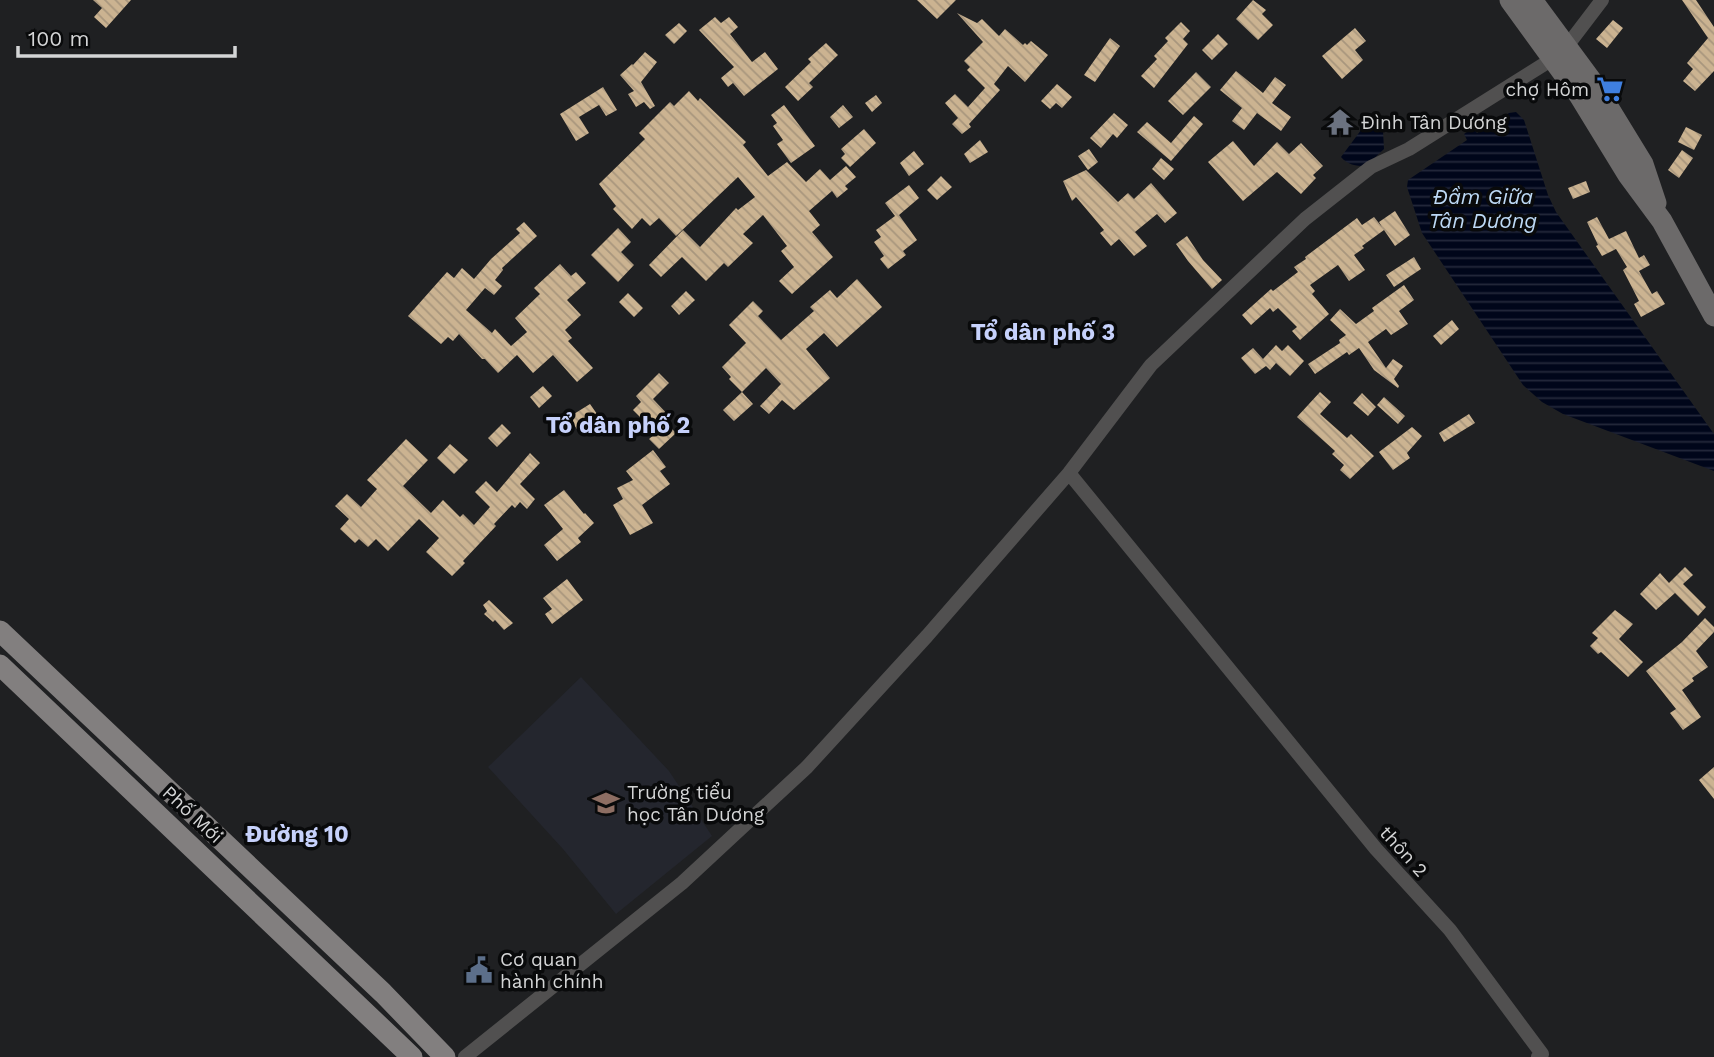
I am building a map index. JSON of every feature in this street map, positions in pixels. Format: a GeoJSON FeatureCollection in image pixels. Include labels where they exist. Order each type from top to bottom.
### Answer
{"type":"FeatureCollection","features":[{"type":"Feature","properties":{"kind":"main road","name":"Phố Mới"},"geometry":{"type":"LineString","coordinates":[[0,631],[383,993],[445,1057]]}},
{"type":"Feature","properties":{"kind":"main road","name":"Phố Mới"},"geometry":{"type":"LineString","coordinates":[[0,665],[412,1057]]}},
{"type":"Feature","properties":{"kind":"street"},"geometry":{"type":"LineString","coordinates":[[1510,0],[1594,84],[1643,164],[1662,221],[1714,316]]}},
{"type":"Feature","properties":{"kind":"street"},"geometry":{"type":"LineString","coordinates":[[1532,0],[1560,52]]}},
{"type":"Feature","properties":{"kind":"street"},"geometry":{"type":"LineString","coordinates":[[464,1057],[682,883],[807,767],[927,636],[1069,473],[1151,365],[1305,219],[1371,167],[1409,149],[1560,52],[1602,0]]}},
{"type":"Feature","properties":{"kind":"street","name":"thôn 2"},"geometry":{"type":"LineString","coordinates":[[1069,473],[1376,849],[1450,930],[1541,1056]]}},
{"type":"Feature","properties":{"kind":"shaded area","name":"Trường tiểu học Tân Dương"},"geometry":{"type":"Polygon","coordinates":[[[581,677],[669,771],[712,836],[616,914],[563,849],[488,767],[581,677]]]}},
{"type":"Feature","properties":{"kind":"water","name":"Đầm Giữa Tân Dương"},"geometry":{"type":"Polygon","coordinates":[[[1516,112],[1524,120],[1556,212],[1714,434],[1714,471],[1563,414],[1542,402],[1523,385],[1422,233],[1407,187],[1408,180],[1467,140],[1464,134],[1473,128],[1477,133],[1509,113],[1516,112]]]}},
{"type":"Feature","properties":{"kind":"water"},"geometry":{"type":"Polygon","coordinates":[[[1370,118],[1376,120],[1383,131],[1384,149],[1366,166],[1349,163],[1341,157],[1370,118]]]}},
{"type":"Feature","properties":{"kind":"building"},"geometry":{"type":"Polygon","coordinates":[[[93,0],[131,0],[106,28],[94,17],[102,8],[93,0]]]}},
{"type":"Feature","properties":{"kind":"building"},"geometry":{"type":"Polygon","coordinates":[[[917,0],[956,0],[937,19],[917,0]]]}},
{"type":"Feature","properties":{"kind":"building"},"geometry":{"type":"Polygon","coordinates":[[[1253,0],[1266,10],[1262,14],[1273,25],[1258,40],[1236,19],[1253,0]]]}},
{"type":"Feature","properties":{"kind":"building"},"geometry":{"type":"Polygon","coordinates":[[[1682,0],[1696,0],[1714,27],[1714,71],[1695,91],[1683,81],[1693,69],[1687,63],[1708,38],[1682,0]]]}},
{"type":"Feature","properties":{"kind":"building"},"geometry":{"type":"Polygon","coordinates":[[[957,13],[977,23],[982,19],[999,36],[1005,29],[1023,45],[1031,41],[1048,55],[1025,82],[1008,66],[994,84],[1000,90],[969,124],[971,127],[962,134],[952,124],[958,118],[945,103],[955,94],[968,107],[985,88],[967,70],[970,67],[964,61],[983,42],[957,13]]]}},
{"type":"Feature","properties":{"kind":"building"},"geometry":{"type":"Polygon","coordinates":[[[715,17],[721,23],[729,17],[738,27],[730,34],[752,62],[765,52],[778,69],[744,96],[733,83],[728,87],[721,78],[734,67],[699,30],[715,17]]]}},
{"type":"Feature","properties":{"kind":"building"},"geometry":{"type":"Polygon","coordinates":[[[1613,20],[1623,28],[1607,48],[1596,39],[1613,20]]]}},
{"type":"Feature","properties":{"kind":"building"},"geometry":{"type":"Polygon","coordinates":[[[1181,22],[1190,31],[1183,39],[1188,44],[1154,88],[1141,76],[1157,59],[1154,56],[1168,41],[1165,38],[1181,22]]]}},
{"type":"Feature","properties":{"kind":"building"},"geometry":{"type":"Polygon","coordinates":[[[679,23],[687,31],[674,44],[665,35],[679,23]]]}},
{"type":"Feature","properties":{"kind":"building"},"geometry":{"type":"Polygon","coordinates":[[[1355,28],[1366,41],[1355,50],[1363,60],[1342,79],[1322,56],[1355,28]]]}},
{"type":"Feature","properties":{"kind":"building"},"geometry":{"type":"Polygon","coordinates":[[[1218,34],[1228,44],[1212,60],[1202,50],[1218,34]]]}},
{"type":"Feature","properties":{"kind":"building"},"geometry":{"type":"Polygon","coordinates":[[[1110,38],[1120,46],[1095,82],[1084,75],[1110,38]]]}},
{"type":"Feature","properties":{"kind":"building"},"geometry":{"type":"Polygon","coordinates":[[[826,43],[838,55],[809,83],[813,87],[798,101],[785,87],[811,62],[808,59],[826,43]]]}},
{"type":"Feature","properties":{"kind":"building"},"geometry":{"type":"Polygon","coordinates":[[[645,52],[657,62],[641,82],[655,106],[650,109],[644,102],[636,107],[628,94],[634,91],[620,75],[645,52]]]}},
{"type":"Feature","properties":{"kind":"building"},"geometry":{"type":"Polygon","coordinates":[[[1236,71],[1263,93],[1275,77],[1286,85],[1272,103],[1291,117],[1281,131],[1257,113],[1244,130],[1232,121],[1242,108],[1220,90],[1236,71]]]}},
{"type":"Feature","properties":{"kind":"building"},"geometry":{"type":"Polygon","coordinates":[[[1196,72],[1211,87],[1183,115],[1168,101],[1196,72]]]}},
{"type":"Feature","properties":{"kind":"building"},"geometry":{"type":"Polygon","coordinates":[[[1057,84],[1072,97],[1062,108],[1056,103],[1050,109],[1041,101],[1057,84]]]}},
{"type":"Feature","properties":{"kind":"building"},"geometry":{"type":"Polygon","coordinates":[[[603,87],[617,110],[606,116],[599,105],[579,117],[589,133],[576,141],[560,114],[603,87]]]}},
{"type":"Feature","properties":{"kind":"building"},"geometry":{"type":"Polygon","coordinates":[[[689,91],[698,101],[700,98],[746,142],[743,145],[768,176],[787,162],[806,182],[820,169],[830,180],[846,166],[856,177],[845,186],[848,189],[837,198],[832,191],[809,211],[820,225],[812,232],[833,257],[792,294],[779,281],[794,267],[781,251],[787,246],[763,215],[743,234],[753,243],[728,267],[724,263],[706,281],[682,257],[661,277],[649,265],[683,230],[700,247],[736,208],[738,210],[755,197],[738,177],[676,236],[659,218],[650,226],[642,218],[632,229],[613,209],[616,206],[599,184],[645,139],[639,133],[670,102],[674,106],[689,91]]]}},
{"type":"Feature","properties":{"kind":"building"},"geometry":{"type":"Polygon","coordinates":[[[876,95],[882,103],[872,112],[865,103],[876,95]]]}},
{"type":"Feature","properties":{"kind":"building"},"geometry":{"type":"Polygon","coordinates":[[[784,105],[815,146],[791,163],[777,144],[783,140],[773,126],[777,123],[771,115],[784,105]]]}},
{"type":"Feature","properties":{"kind":"building"},"geometry":{"type":"Polygon","coordinates":[[[843,105],[853,117],[839,128],[830,117],[843,105]]]}},
{"type":"Feature","properties":{"kind":"building"},"geometry":{"type":"Polygon","coordinates":[[[1114,113],[1128,125],[1117,138],[1113,134],[1101,148],[1090,138],[1114,113]]]}},
{"type":"Feature","properties":{"kind":"building"},"geometry":{"type":"Polygon","coordinates":[[[1194,116],[1203,124],[1171,161],[1137,132],[1147,122],[1171,143],[1194,116]]]}},
{"type":"Feature","properties":{"kind":"building"},"geometry":{"type":"Polygon","coordinates":[[[1686,127],[1702,135],[1694,150],[1678,142],[1686,127]]]}},
{"type":"Feature","properties":{"kind":"building"},"geometry":{"type":"Polygon","coordinates":[[[864,129],[876,143],[850,167],[841,158],[845,154],[841,149],[864,129]]]}},
{"type":"Feature","properties":{"kind":"building"},"geometry":{"type":"Polygon","coordinates":[[[980,140],[988,152],[970,163],[964,154],[980,140]]]}},
{"type":"Feature","properties":{"kind":"building"},"geometry":{"type":"Polygon","coordinates":[[[1233,141],[1254,166],[1277,142],[1289,154],[1301,143],[1323,166],[1313,175],[1316,178],[1301,194],[1277,172],[1243,201],[1208,162],[1233,141]]]}},
{"type":"Feature","properties":{"kind":"building"},"geometry":{"type":"Polygon","coordinates":[[[1089,149],[1098,162],[1088,170],[1078,156],[1089,149]]]}},
{"type":"Feature","properties":{"kind":"building"},"geometry":{"type":"Polygon","coordinates":[[[1682,150],[1693,158],[1679,178],[1668,170],[1682,150]]]}},
{"type":"Feature","properties":{"kind":"building"},"geometry":{"type":"Polygon","coordinates":[[[914,151],[924,164],[909,176],[900,163],[914,151]]]}},
{"type":"Feature","properties":{"kind":"building"},"geometry":{"type":"Polygon","coordinates":[[[1161,158],[1174,169],[1164,180],[1152,169],[1161,158]]]}},
{"type":"Feature","properties":{"kind":"building"},"geometry":{"type":"Polygon","coordinates":[[[1086,170],[1118,202],[1128,193],[1134,199],[1151,183],[1177,213],[1165,223],[1157,214],[1135,232],[1147,246],[1134,256],[1119,239],[1111,246],[1100,233],[1104,230],[1076,197],[1072,201],[1063,181],[1086,170]]]}},
{"type":"Feature","properties":{"kind":"building"},"geometry":{"type":"Polygon","coordinates":[[[941,176],[952,187],[937,200],[927,190],[941,176]]]}},
{"type":"Feature","properties":{"kind":"building"},"geometry":{"type":"Polygon","coordinates":[[[1586,181],[1590,192],[1573,199],[1568,188],[1586,181]]]}},
{"type":"Feature","properties":{"kind":"building"},"geometry":{"type":"Polygon","coordinates":[[[909,185],[919,198],[899,215],[917,240],[903,251],[906,255],[888,269],[880,259],[884,256],[874,242],[881,237],[876,230],[895,216],[885,203],[909,185]]]}},
{"type":"Feature","properties":{"kind":"building"},"geometry":{"type":"Polygon","coordinates":[[[1395,211],[1410,235],[1395,246],[1384,230],[1354,255],[1365,270],[1349,281],[1338,265],[1310,285],[1315,291],[1312,294],[1329,314],[1300,340],[1292,331],[1297,327],[1278,308],[1273,312],[1270,308],[1251,325],[1242,315],[1271,289],[1273,291],[1298,272],[1294,267],[1306,259],[1305,257],[1357,218],[1362,225],[1374,217],[1382,227],[1379,222],[1395,211]]]}},
{"type":"Feature","properties":{"kind":"building"},"geometry":{"type":"Polygon","coordinates":[[[1597,217],[1609,239],[1626,231],[1639,258],[1644,255],[1650,265],[1639,271],[1652,294],[1657,291],[1665,304],[1641,317],[1634,304],[1639,301],[1623,270],[1627,267],[1616,249],[1602,256],[1596,246],[1598,245],[1587,222],[1597,217]]]}},
{"type":"Feature","properties":{"kind":"building"},"geometry":{"type":"Polygon","coordinates":[[[524,222],[537,236],[502,268],[495,280],[502,286],[494,295],[485,288],[466,310],[492,333],[495,329],[511,346],[527,332],[515,318],[540,294],[534,288],[560,264],[571,276],[576,272],[586,283],[567,300],[581,315],[565,330],[572,338],[568,341],[593,368],[577,382],[553,355],[533,373],[517,355],[498,373],[459,334],[453,341],[448,337],[441,344],[408,316],[447,272],[454,278],[462,268],[474,279],[491,259],[520,233],[516,229],[524,222]]]}},
{"type":"Feature","properties":{"kind":"building"},"geometry":{"type":"Polygon","coordinates":[[[618,228],[631,242],[621,252],[634,265],[618,282],[591,255],[618,228]]]}},
{"type":"Feature","properties":{"kind":"building"},"geometry":{"type":"Polygon","coordinates":[[[1187,236],[1203,260],[1222,280],[1212,289],[1176,244],[1187,236]]]}},
{"type":"Feature","properties":{"kind":"building"},"geometry":{"type":"Polygon","coordinates":[[[1414,257],[1421,269],[1394,287],[1386,275],[1414,257]]]}},
{"type":"Feature","properties":{"kind":"building"},"geometry":{"type":"Polygon","coordinates":[[[857,279],[882,307],[837,347],[824,333],[806,349],[830,378],[794,410],[782,400],[769,414],[760,406],[781,384],[766,368],[742,392],[729,379],[731,377],[722,367],[746,343],[729,325],[753,301],[763,311],[758,316],[781,340],[814,311],[810,307],[830,290],[837,298],[857,279]]]}},
{"type":"Feature","properties":{"kind":"building"},"geometry":{"type":"Polygon","coordinates":[[[1404,285],[1414,300],[1399,311],[1408,324],[1391,335],[1386,329],[1368,342],[1386,368],[1393,359],[1403,366],[1394,379],[1398,388],[1374,370],[1359,348],[1349,355],[1347,352],[1315,374],[1308,364],[1340,343],[1339,340],[1346,335],[1330,320],[1340,309],[1356,324],[1374,311],[1372,308],[1404,285]]]}},
{"type":"Feature","properties":{"kind":"building"},"geometry":{"type":"Polygon","coordinates":[[[686,291],[695,300],[679,315],[671,306],[686,291]]]}},
{"type":"Feature","properties":{"kind":"building"},"geometry":{"type":"Polygon","coordinates":[[[628,293],[643,308],[634,317],[619,302],[628,293]]]}},
{"type":"Feature","properties":{"kind":"building"},"geometry":{"type":"Polygon","coordinates":[[[1452,320],[1459,329],[1441,345],[1433,336],[1452,320]]]}},
{"type":"Feature","properties":{"kind":"building"},"geometry":{"type":"Polygon","coordinates":[[[1276,345],[1282,351],[1288,345],[1304,361],[1290,376],[1276,363],[1270,370],[1266,366],[1255,374],[1241,358],[1253,348],[1263,359],[1276,345]]]}},
{"type":"Feature","properties":{"kind":"building"},"geometry":{"type":"Polygon","coordinates":[[[659,373],[669,383],[653,399],[671,418],[666,423],[676,433],[659,449],[649,439],[656,433],[633,410],[641,402],[636,396],[659,373]]]}},
{"type":"Feature","properties":{"kind":"building"},"geometry":{"type":"Polygon","coordinates":[[[543,386],[552,396],[539,408],[530,397],[543,386]]]}},
{"type":"Feature","properties":{"kind":"building"},"geometry":{"type":"Polygon","coordinates":[[[742,392],[753,404],[734,421],[723,410],[742,392]]]}},
{"type":"Feature","properties":{"kind":"building"},"geometry":{"type":"Polygon","coordinates":[[[1320,392],[1331,402],[1320,414],[1347,438],[1351,434],[1374,456],[1350,479],[1340,470],[1344,465],[1332,454],[1335,451],[1297,417],[1320,392]]]}},
{"type":"Feature","properties":{"kind":"building"},"geometry":{"type":"Polygon","coordinates":[[[1362,393],[1376,407],[1368,416],[1353,403],[1362,393]]]}},
{"type":"Feature","properties":{"kind":"building"},"geometry":{"type":"Polygon","coordinates":[[[1384,397],[1405,416],[1398,424],[1377,405],[1384,397]]]}},
{"type":"Feature","properties":{"kind":"building"},"geometry":{"type":"Polygon","coordinates":[[[590,404],[597,414],[593,417],[597,424],[580,434],[569,417],[590,404]]]}},
{"type":"Feature","properties":{"kind":"building"},"geometry":{"type":"Polygon","coordinates":[[[1469,414],[1475,423],[1444,442],[1439,433],[1469,414]]]}},
{"type":"Feature","properties":{"kind":"building"},"geometry":{"type":"Polygon","coordinates":[[[502,424],[511,433],[497,447],[488,438],[502,424]]]}},
{"type":"Feature","properties":{"kind":"building"},"geometry":{"type":"Polygon","coordinates":[[[1412,427],[1422,436],[1407,453],[1410,458],[1393,470],[1379,452],[1412,427]]]}},
{"type":"Feature","properties":{"kind":"building"},"geometry":{"type":"Polygon","coordinates":[[[406,439],[428,460],[403,486],[431,513],[443,500],[460,517],[463,514],[474,525],[490,507],[475,492],[486,481],[497,492],[530,453],[540,463],[520,484],[535,499],[527,509],[520,502],[515,508],[512,505],[452,576],[426,552],[439,538],[419,519],[388,551],[376,539],[368,547],[359,539],[355,543],[340,529],[349,519],[335,506],[347,494],[361,507],[377,489],[367,480],[406,439]]]}},
{"type":"Feature","properties":{"kind":"building"},"geometry":{"type":"Polygon","coordinates":[[[450,444],[468,460],[454,474],[437,458],[450,444]]]}},
{"type":"Feature","properties":{"kind":"building"},"geometry":{"type":"Polygon","coordinates":[[[653,450],[666,467],[660,471],[670,484],[642,505],[653,523],[630,535],[613,505],[623,499],[617,488],[633,480],[626,471],[653,450]]]}},
{"type":"Feature","properties":{"kind":"building"},"geometry":{"type":"Polygon","coordinates":[[[564,490],[594,523],[578,538],[581,542],[557,561],[544,545],[563,529],[544,505],[564,490]]]}},
{"type":"Feature","properties":{"kind":"building"},"geometry":{"type":"Polygon","coordinates":[[[1685,567],[1693,575],[1683,584],[1706,607],[1698,616],[1675,593],[1656,610],[1640,594],[1660,573],[1669,583],[1685,567]]]}},
{"type":"Feature","properties":{"kind":"building"},"geometry":{"type":"Polygon","coordinates":[[[567,579],[583,600],[552,624],[545,614],[552,609],[543,598],[567,579]]]}},
{"type":"Feature","properties":{"kind":"building"},"geometry":{"type":"Polygon","coordinates":[[[489,600],[513,623],[504,630],[495,620],[493,622],[484,614],[487,611],[483,605],[489,600]]]}},
{"type":"Feature","properties":{"kind":"building"},"geometry":{"type":"Polygon","coordinates":[[[1615,610],[1633,624],[1619,639],[1643,662],[1628,677],[1601,652],[1598,654],[1590,646],[1598,638],[1592,633],[1615,610]]]}},
{"type":"Feature","properties":{"kind":"building"},"geometry":{"type":"Polygon","coordinates":[[[1705,618],[1714,627],[1714,632],[1696,651],[1708,667],[1692,678],[1694,681],[1682,690],[1701,717],[1683,730],[1670,713],[1676,709],[1646,671],[1682,642],[1705,618]]]}},
{"type":"Feature","properties":{"kind":"building"},"geometry":{"type":"Polygon","coordinates":[[[1714,767],[1714,799],[1699,780],[1714,767]]]}},
{"type":"Feature","properties":{"kind":"place","name":"chợ Hôm"},"geometry":{"type":"Point","coordinates":[1610,89]}},
{"type":"Feature","properties":{"kind":"place","name":"Đình Tân Dương"},"geometry":{"type":"Point","coordinates":[1340,122]}},
{"type":"Feature","properties":{"kind":"place","name":"Trường tiểu học Tân Dương"},"geometry":{"type":"Point","coordinates":[606,803]}},
{"type":"Feature","properties":{"kind":"place","name":"Cơ quan hành chính"},"geometry":{"type":"Point","coordinates":[479,970]}},
{"type":"Feature","properties":{"kind":"district","name":"Tổ dân phố 3"},"geometry":{"type":"Point","coordinates":[1043,332]}},
{"type":"Feature","properties":{"kind":"district","name":"Tổ dân phố 2"},"geometry":{"type":"Point","coordinates":[618,425]}},
{"type":"Feature","properties":{"kind":"district","name":"Đường 10"},"geometry":{"type":"Point","coordinates":[297,834]}}]}
